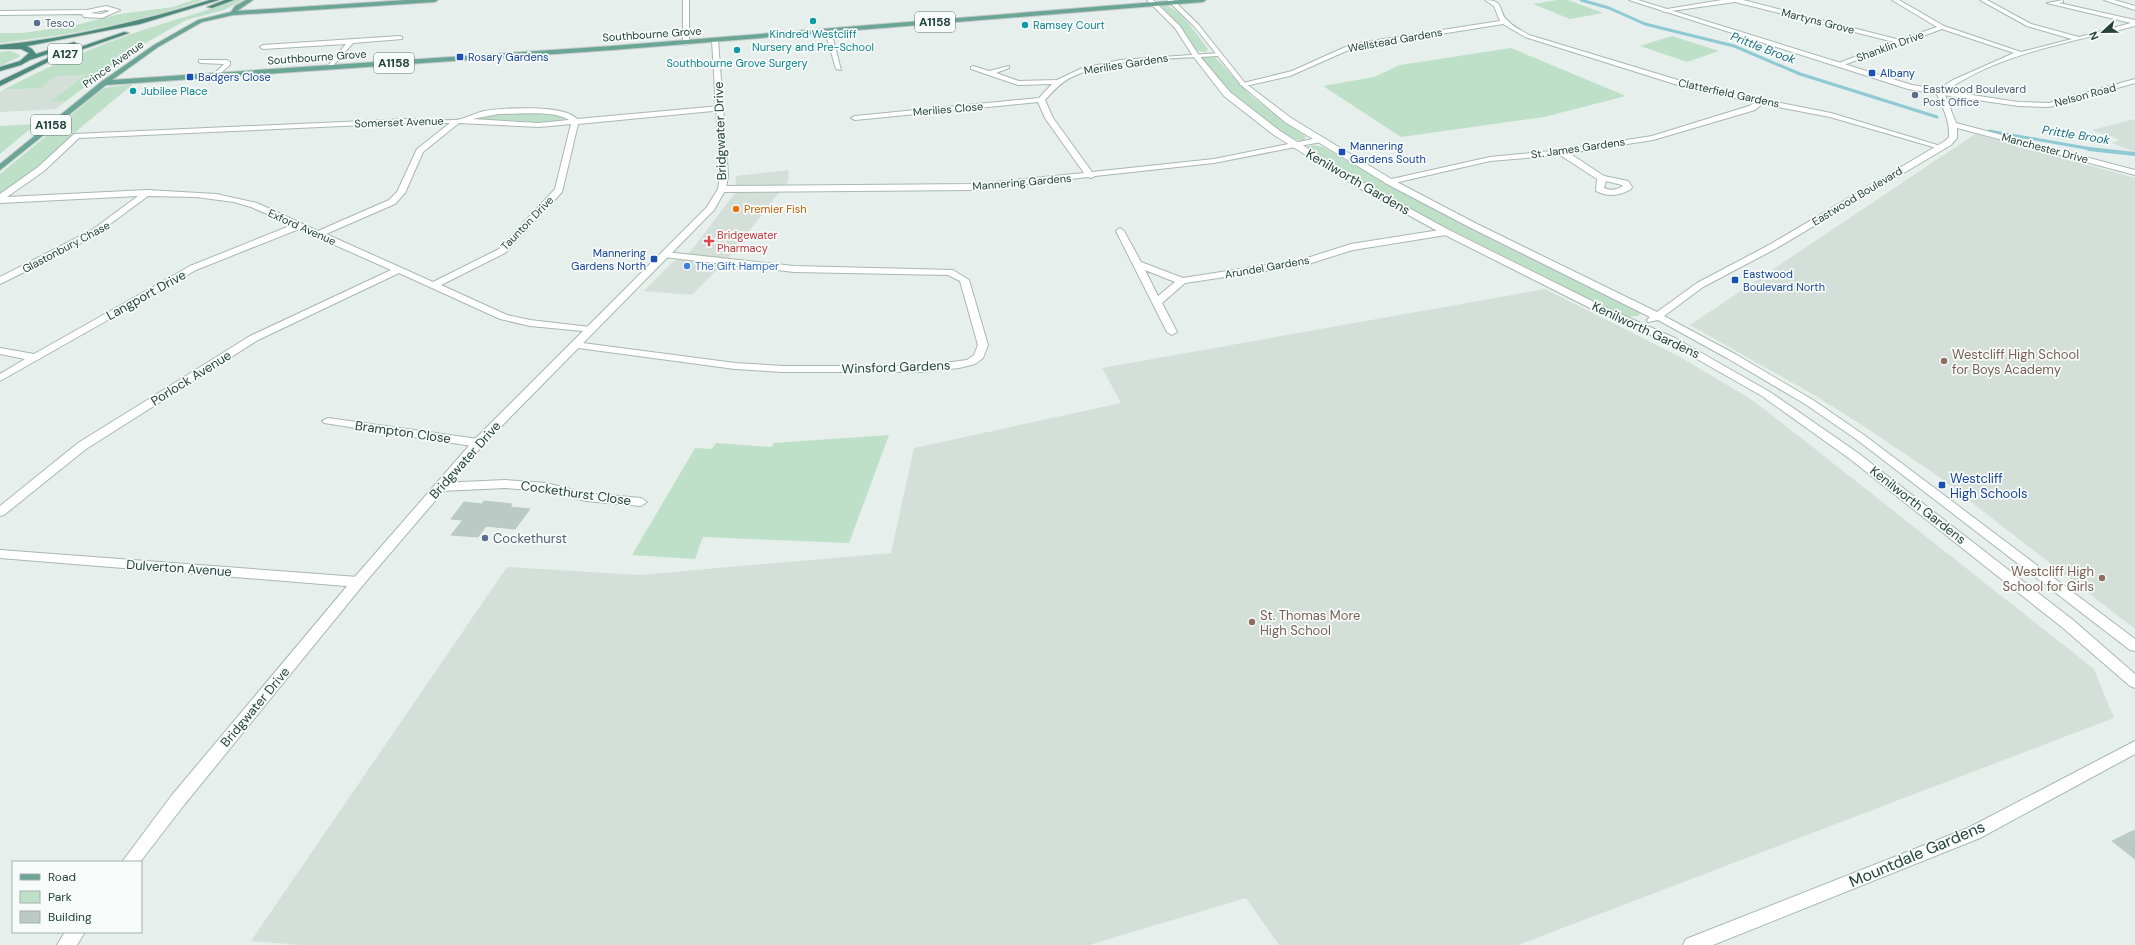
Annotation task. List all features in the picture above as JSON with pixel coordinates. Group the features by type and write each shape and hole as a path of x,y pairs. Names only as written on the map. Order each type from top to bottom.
{"highway":[{"name":"Prince Avenue","path":"12,47 104,31 177,13 216,0"},
{"name":"Prince Avenue","path":"133,31 183,17 231,0"},
{"name":"A127","path":"30,58 67,45 133,31"},
{"name":"A127","path":"0,84 50,60 133,31"},
{"path":"0,47 30,49 33,53 30,58 20,63 0,69"},
{"path":"0,80 20,63"}],"main road":[{"name":"Prince Avenue","path":"0,168 103,83 144,54 192,24 208,18 234,13 237,8 250,0"},
{"name":"A1158","path":"234,13 435,0"},
{"name":"Southbourne Grove","path":"103,83 686,43 1203,0"}],"street":[{"path":"686,0 686,43"},
{"path":"1154,3 1164,3 1164,0"},
{"path":"1488,0 1497,5 1504,22"},
{"name":"Nelson Road","path":"1632,0 1911,87 1940,92 1963,94 2018,104 2049,106 2135,82"},
{"path":"1664,10 1735,0"},
{"name":"Martyns Grove","path":"1735,0 1900,42"},
{"path":"1895,0 1942,27 2019,53"},
{"path":"1983,0 2030,25 2078,38"},
{"path":"2107,0 2135,8"},
{"path":"2060,1 2050,3 2135,23"},
{"name":"Kenilworth Gardens","path":"1171,2 1196,26 1217,54 1243,84 1288,120 1318,140 1390,182 1474,226 1657,316 1731,356 1809,402 1860,437 2135,646"},
{"name":"Kenilworth Gardens","path":"1154,3 1178,27 1195,55 1227,94 1254,117 1295,145 1356,182 1446,232 1615,316 1644,327 1718,366 1766,394 1854,456 2068,624 2135,682"},
{"path":"0,13 87,12"},
{"name":"Wellstead Gardens","path":"1243,84 1267,80 1301,70 1335,52 1352,46 1504,22"},
{"name":"Clatterfield Gardens","path":"1504,22 1527,36 1700,89 1831,115 1940,147"},
{"path":"1954,125 1953,119 1940,92 1955,81 2019,53 2135,23"},
{"name":"Shanklin Drive","path":"1838,65 1942,27"},
{"path":"828,31 839,69"},
{"path":"263,47 400,38"},
{"name":"Bridgwater Drive","path":"131,861 178,800 358,582 478,443 711,208 722,189 724,175 715,40"},
{"path":"330,68 351,41"},
{"name":"Merilies Gardens","path":"1040,100 1058,82 1069,75 1089,68 1144,59 1217,54"},
{"path":"201,61 227,62 227,65 215,76"},
{"path":"990,73 1006,67"},
{"path":"973,68 1018,82 1058,82"},
{"path":"1040,100 1049,118 1091,176"},
{"name":"Merilies Close","path":"855,118 1040,100"},
{"name":"St. James Gardens","path":"1390,182 1490,159 1562,152 1654,138 1752,108 1760,101"},
{"name":"Somerset Avenue","path":"77,136 401,121 460,121 539,125 720,108"},
{"path":"318,234 392,202 401,193 420,151 460,121 468,117 481,114 515,111 565,114 572,118 575,122"},
{"name":"Taunton Drive","path":"432,286 502,251 559,190 575,122"},
{"name":"Eastwood Boulevard","path":"1644,327 1700,285 1772,247 1940,147 1953,138 1954,125"},
{"name":"Manchester Drive","path":"1954,125 2135,173"},
{"name":"Exford Avenue","path":"0,199 41,169 77,136"},
{"name":"Mannering Gardens","path":"722,189 975,187 1091,176 1214,161 1318,140"},
{"path":"1562,152 1601,178"},
{"name":"Exford Avenue","path":"0,199 147,193 203,194 232,198 254,205 504,317 530,323 590,330"},
{"name":"Glastonbury Chase","path":"0,281 97,231 120,217 147,193"},
{"name":"Langport Drive","path":"0,378 193,268 298,226"},
{"path":"1120,231 1172,332"},
{"name":"Arundel Gardens","path":"1137,264 1182,281 1305,262 1351,247 1446,232"},
{"name":"Winsford Gardens","path":"575,345 734,366 783,369 922,369 959,365 971,362 982,352 983,345 964,280 950,272 794,269 666,255"},
{"name":"Porlock Avenue","path":"0,512 82,446 254,338 398,270"},
{"path":"1157,302 1182,281"},
{"path":"0,351 36,358"},
{"name":"Brampton Close","path":"328,421 478,443"},
{"name":"Cockethurst Close","path":"440,487 505,484 546,486 586,497 641,502"},
{"name":"Dulverton Avenue","path":"0,554 358,582"},
{"name":"Mountdale Gardens","path":"1692,945 1974,833 2135,747"},
{"path":"66,945 75,933"}],"shaded area":[{"path":"86,74 50,101 66,101 56,109 0,112 0,92 3,90 41,88 57,76"},
{"path":"2135,119 2135,152 2112,143 2120,140 2092,130"},
{"name":"Westcliff High School for Boys Academy","path":"1975,134 2135,178 2135,629 1935,474 1816,396 1690,325"},
{"path":"789,170 788,181 729,257 692,295 644,291 673,262 691,251 735,193 736,176"},
{"name":"St. Thomas More High School","path":"1545,289 1678,356 1749,398 1772,415 2094,669 2114,718 1518,945 1279,945 1246,898 1089,945 300,945 251,941 507,567 639,575 891,553 914,448 1121,403 1102,368"}],"green space":[{"path":"193,0 203,0 128,22 77,32 0,43 0,33 22,33 72,26 120,14 173,7"},
{"path":"236,0 242,0 224,10 186,20 137,48 66,101 49,102 85,75 57,76 41,88 3,90 53,65 105,44"},
{"path":"1557,0 1568,0 1603,13 1570,19 1533,4"},
{"path":"1163,5 1175,10 1188,22 1208,49 1206,52 1196,51 1180,26 1161,6"},
{"path":"1672,36 1719,51 1687,62 1640,46"},
{"path":"1511,48 1626,96 1544,117 1401,137 1323,86 1374,77 1400,65"},
{"path":"10,51 20,55 19,57 0,66 0,52"},
{"path":"1200,57 1215,57 1252,97 1306,137 1304,140 1292,138 1279,132 1263,121 1219,79"},
{"path":"133,84 79,129 39,169 0,197 0,174 104,88"},
{"path":"516,113 553,114 569,118 564,122 473,119 481,115"},
{"path":"36,124 0,154 0,126"},
{"path":"1314,145 1323,147 1378,179 1462,224 1548,267 1619,299 1642,311 1641,313 1638,316 1624,317 1444,226 1374,189 1307,147"},
{"path":"889,435 849,543 703,537 695,559 632,555 695,448 712,449 716,443 771,447 774,443"}],"building":[{"path":"484,501 512,504 510,507 530,509 515,529 486,526 478,537 451,535 463,520 451,519 464,502 482,504"},
{"path":"2135,830 2135,859 2112,841"}],"waterway":[{"name":"Prittle Brook","path":"1581,0 1609,8 1645,24 1734,46 1800,74 1937,117"},
{"name":"Prittle Brook","path":"1989,131 2095,150"},
{"name":"Prittle Brook","path":"2089,149 2095,150"},
{"name":"Prittle Brook","path":"2095,150 2135,154"}],"place":[{"name":"Kindred Westcliff Nursery and Pre-School","path":"813,21"},
{"name":"Tesco","path":"37,23"},
{"name":"Ramsey Court","path":"1025,25"},
{"name":"Southbourne Grove Surgery","path":"737,50"},
{"name":"Rosary Gardens","path":"460,57"},
{"name":"Albany","path":"1872,73"},
{"name":"Badgers Close","path":"190,77"},
{"name":"Jubilee Place","path":"133,91"},
{"name":"Eastwood Boulevard Post Office","path":"1915,95"},
{"name":"Mannering Gardens South","path":"1342,152"},
{"name":"Premier Fish","path":"736,209"},
{"name":"Bridgewater Pharmacy","path":"709,241"},
{"name":"Mannering Gardens North","path":"654,259"},
{"name":"The Gift Hamper","path":"687,266"},
{"name":"Eastwood Boulevard North","path":"1735,280"},
{"name":"Westcliff High School for Boys Academy","path":"1944,361"},
{"name":"Westcliff High Schools","path":"1942,485"},
{"name":"Cockethurst","path":"485,538"},
{"name":"Westcliff High School for Girls","path":"2102,578"},
{"name":"St. Thomas More High School","path":"1252,622"}]}
